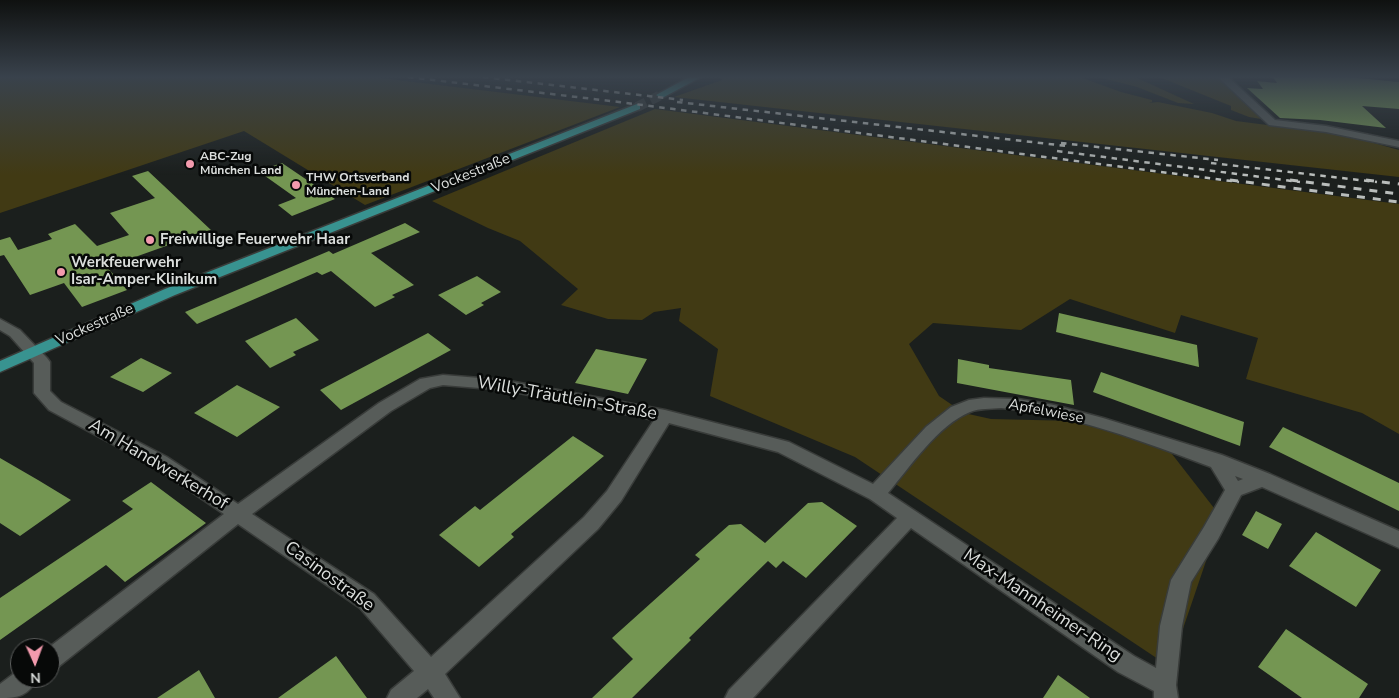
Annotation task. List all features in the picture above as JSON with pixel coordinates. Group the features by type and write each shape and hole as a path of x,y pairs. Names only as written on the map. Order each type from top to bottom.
{"main road":[{"name":"Vockestraße","path":"0,366 170,292 631,110"}],"street":[{"path":"1257,110 1272,123 1326,129 1399,144"},
{"name":"Am Handwerkerhof","path":"0,323 14,333 42,362 42,393 55,406 160,462 239,513 60,652"},
{"name":"Willy-Träutlein-Straße","path":"239,513 384,407 426,383 443,380 504,385 665,416 614,496 591,523 430,673 399,698"},
{"name":"Apfelwiese","path":"876,494 934,429 963,408 980,404 1016,404 1058,412 1137,434 1216,460 1264,479 1399,540"},
{"name":"Max-Mannheimer-Ring","path":"665,416 783,447 876,494 1166,692"},
{"path":"1216,460 1234,490"},
{"path":"1166,692 1171,626 1181,580 1234,490 1264,479"},
{"name":"Casinostraße","path":"239,513 367,601 430,673 448,698"},
{"path":"737,698 910,517"},
{"path":"0,698 13,688"}],"shaded area":[{"path":"0,110 613,110 365,205 244,131 0,213"},
{"path":"654,110 659,110 1399,204 1399,434 1362,413 1246,379 1258,338 1181,315 1175,333 1070,299 1021,330 933,323 909,344 939,396 964,413 991,419 1076,421 1165,445 1221,517 1170,667 855,457 710,396 718,349 679,321 681,308 654,312 642,320 608,319 561,305 578,289 520,241 432,201"},
{"path":"788,110 1195,110 1236,121 1345,135 1399,150 1399,177"},
{"path":"1231,110 1255,110 1260,114 1261,119 1249,117"}],"building":[{"path":"1271,110 1366,110 1386,128 1320,120 1280,118"},
{"name":"THW Ortsverband München-Land","path":"282,163 335,199 292,216 278,205 296,198 258,171"},
{"path":"148,171 211,230 107,267 127,290 82,307 64,283 30,295 4,255 0,256 0,240 10,237 18,250 52,239 48,234 75,224 97,246 129,235 110,213 155,198 132,176"},
{"path":"405,223 420,232 371,253 414,285 392,295 395,297 375,307 331,271 322,275 317,272 197,324 185,312 329,251 333,254"},
{"path":"477,276 501,292 481,303 484,305 466,315 438,295"},
{"path":"1059,313 1197,345 1199,367 1056,332"},
{"path":"296,318 319,340 293,352 296,355 270,368 245,341"},
{"path":"428,333 451,350 341,410 320,390"},
{"path":"596,349 647,359 628,394 575,383"},
{"path":"141,358 172,373 143,392 110,377"},
{"path":"958,359 989,365 989,368 1071,380 1074,405 957,383"},
{"path":"1101,372 1244,422 1240,446 1093,392"},
{"path":"237,385 280,407 237,437 194,413"},
{"path":"1283,427 1399,483 1399,511 1269,447"},
{"path":"573,436 604,456 511,534 514,537 479,567 439,535 475,506 480,510"},
{"path":"0,458 71,500 20,536 0,523"},
{"path":"151,482 206,523 125,582 106,565 0,640 0,598 133,509 122,501"},
{"path":"822,502 857,526 806,578 783,561 776,568 768,561 689,638 691,640 632,698 592,698 633,659 612,638 700,559 695,555 729,525 741,524 765,543 808,503"},
{"path":"1256,511 1282,524 1268,549 1242,535"},
{"path":"1316,532 1381,570 1356,607 1289,566"},
{"path":"1286,629 1368,684 1359,698 1302,698 1258,667"},
{"path":"336,656 367,698 278,698"},
{"path":"199,670 215,698 157,698"},
{"path":"1058,675 1090,698 1043,698"}],"railway":[{"path":"678,110 1239,182"},
{"path":"744,110 1067,146"},
{"path":"1061,143 1218,160"},
{"path":"1057,151 1300,182"},
{"path":"1211,163 1377,182"},
{"path":"1230,180 1399,202"},
{"path":"1290,180 1399,194"},
{"path":"1366,180 1399,184"}],"place":[{"name":"ABC-Zug München Land","path":"190,164"},
{"name":"THW Ortsverband München-Land","path":"296,185"},
{"name":"Freiwillige Feuerwehr Haar","path":"150,240"},
{"name":"Werkfeuerwehr Isar-Amper-Klinikum","path":"61,272"}]}
